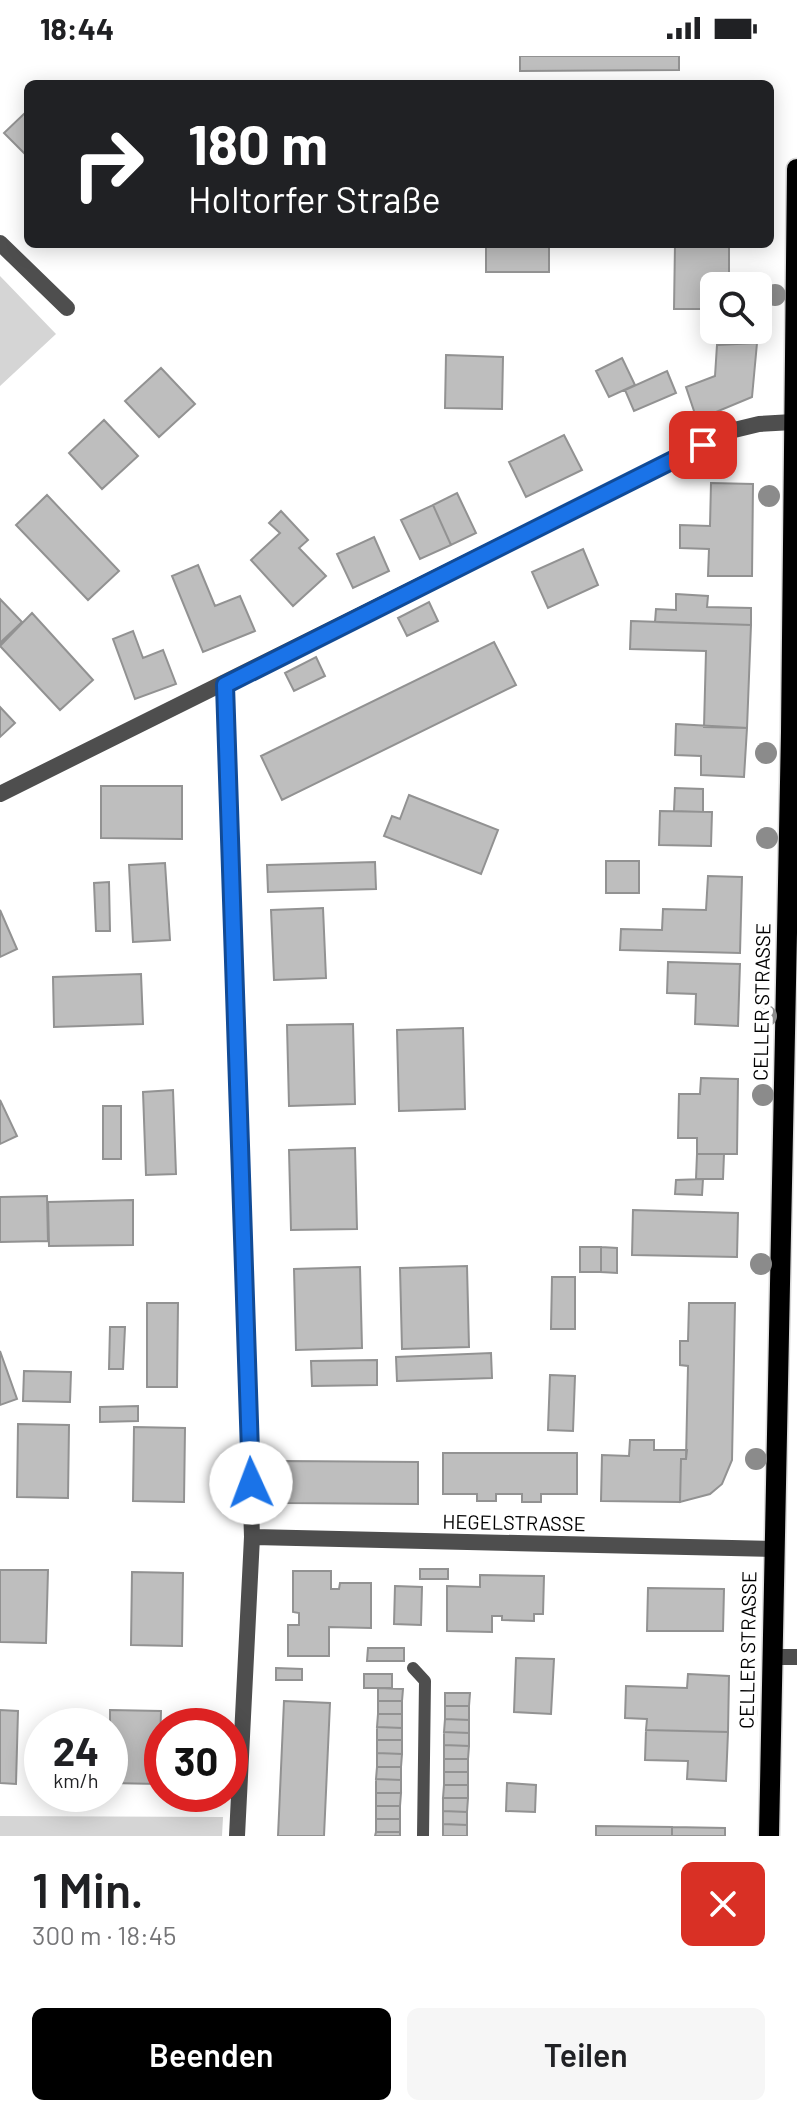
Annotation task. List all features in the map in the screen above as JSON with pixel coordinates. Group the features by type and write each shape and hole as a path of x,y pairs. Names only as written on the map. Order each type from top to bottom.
{"main road":[{"name":"CELLER STRASSE","path":"769,1836 794,732 793,422 797,169"}],"street":[{"path":"0,243 67,308"},
{"path":"0,794 225,685 730,431 759,424 793,422"},
{"path":"225,685 252,1537 237,1836"},
{"name":"HEGELSTRASSE","path":"252,1537 775,1549"},
{"path":"772,1657 797,1657"}],"lane":[{"path":"413,1668 425,1681 423,1836"}],"shaded area":[{"path":"0,276 56,334 0,386"},
{"path":"0,1816 223,1817 222,1836 0,1836"}],"building":[{"path":"520,56 679,56 679,70 520,71"},
{"path":"24,114 24,153 4,133"},
{"path":"486,248 549,248 549,272 486,272"},
{"path":"675,248 729,248 729,272 700,272 700,309 674,309"},
{"path":"757,344 752,397 697,420 686,387 715,376 717,345"},
{"path":"446,355 503,357 502,409 445,408"},
{"path":"622,358 635,385 609,397 596,371"},
{"path":"161,368 195,404 159,437 125,401"},
{"path":"667,371 676,393 634,411 625,390"},
{"path":"104,420 138,456 102,489 69,453"},
{"path":"564,435 582,470 526,497 509,462"},
{"path":"711,483 753,484 752,576 708,576 709,549 680,548 680,525 710,526"},
{"path":"457,493 476,533 451,545 433,505"},
{"path":"47,495 119,571 88,600 16,525"},
{"path":"433,505 451,545 420,559 401,520"},
{"path":"281,511 308,540 299,548 326,576 293,606 251,560 280,533 269,523"},
{"path":"374,537 389,571 353,588 337,554"},
{"path":"583,549 598,585 548,608 532,572"},
{"path":"198,565 215,606 240,596 255,631 203,652 172,576"},
{"path":"676,594 708,596 707,607 751,608 751,625 655,622 656,609 676,610"},
{"path":"0,599 22,622 0,643"},
{"path":"429,602 438,621 407,636 398,618"},
{"path":"32,613 93,680 60,710 0,646"},
{"path":"631,621 751,625 747,728 704,727 706,651 630,649"},
{"path":"133,631 143,658 163,650 176,684 135,699 113,639"},
{"path":"494,642 516,685 282,800 261,756"},
{"path":"316,657 325,676 294,691 285,673"},
{"path":"0,707 15,723 0,737"},
{"path":"676,724 747,728 744,777 701,775 701,756 675,755"},
{"path":"101,786 182,786 182,839 101,838"},
{"path":"675,788 703,789 703,812 674,811"},
{"path":"409,795 498,830 481,874 384,836 392,816 400,819"},
{"path":"660,811 712,812 711,846 659,845"},
{"path":"606,861 639,861 639,893 606,893"},
{"path":"375,862 376,889 268,892 267,865"},
{"path":"165,863 170,940 133,942 129,865"},
{"path":"708,876 742,877 740,953 620,950 621,929 662,930 663,909 706,910"},
{"path":"109,882 110,931 96,931 94,883"},
{"path":"323,908 326,978 274,980 271,910"},
{"path":"0,910 17,949 0,957"},
{"path":"668,962 740,964 738,1026 695,1024 696,994 667,993"},
{"path":"141,974 143,1024 54,1027 53,977"},
{"path":"353,1024 355,1104 289,1106 287,1025"},
{"path":"463,1028 465,1109 399,1111 397,1030"},
{"path":"701,1078 738,1079 737,1154 697,1154 697,1138 678,1138 679,1094 700,1094"},
{"path":"173,1090 176,1174 146,1175 143,1092"},
{"path":"0,1100 17,1136 0,1144"},
{"path":"103,1106 121,1106 121,1159 103,1159"},
{"path":"355,1148 357,1229 291,1230 289,1150"},
{"path":"697,1154 724,1154 723,1179 696,1179"},
{"path":"703,1179 702,1195 675,1194 676,1180"},
{"path":"47,1196 48,1241 0,1242 0,1197"},
{"path":"133,1200 133,1245 49,1246 48,1202"},
{"path":"633,1210 738,1213 737,1257 632,1255"},
{"path":"580,1247 601,1247 601,1272 580,1272"},
{"path":"601,1247 617,1248 617,1273 601,1272"},
{"path":"467,1266 469,1347 402,1349 400,1268"},
{"path":"360,1267 362,1348 296,1350 294,1269"},
{"path":"552,1277 575,1277 575,1329 551,1329"},
{"path":"147,1303 178,1303 177,1387 147,1387"},
{"path":"689,1303 735,1303 732,1460 722,1484 710,1494 680,1502 681,1459 686,1459 688,1366 680,1365 680,1341 688,1341"},
{"path":"110,1327 125,1327 123,1369 109,1369"},
{"path":"0,1351 17,1399 0,1405"},
{"path":"491,1353 492,1378 397,1381 396,1357"},
{"path":"377,1360 377,1385 312,1386 311,1361"},
{"path":"24,1371 71,1372 70,1402 23,1401"},
{"path":"550,1375 575,1376 573,1431 548,1430"},
{"path":"138,1406 138,1421 100,1422 100,1407"},
{"path":"18,1424 69,1425 68,1498 17,1497"},
{"path":"134,1427 185,1428 184,1502 133,1501"},
{"path":"630,1440 654,1440 654,1450 687,1450 686,1459 681,1459 680,1502 601,1501 602,1455 629,1456"},
{"path":"443,1453 577,1453 577,1494 541,1494 541,1502 522,1502 522,1494 496,1494 496,1501 477,1501 477,1494 443,1494"},
{"path":"285,1461 418,1462 418,1504 284,1503"},
{"path":"420,1569 448,1569 448,1579 420,1579"},
{"path":"0,1570 48,1570 46,1643 0,1642"},
{"path":"293,1571 331,1571 331,1589 339,1589 340,1583 371,1583 371,1628 329,1627 329,1656 288,1656 288,1625 299,1625 299,1613 293,1612"},
{"path":"132,1572 183,1573 182,1646 131,1645"},
{"path":"480,1575 544,1576 543,1614 534,1614 534,1621 502,1620 502,1616 492,1616 492,1632 447,1631 447,1586 480,1587"},
{"path":"395,1586 422,1587 421,1625 394,1624"},
{"path":"648,1588 724,1589 723,1631 647,1631"},
{"path":"368,1648 404,1648 404,1661 367,1661"},
{"path":"516,1658 554,1659 551,1714 514,1712"},
{"path":"276,1668 302,1669 302,1680 276,1680"},
{"path":"364,1674 392,1674 392,1688 364,1688"},
{"path":"688,1674 729,1676 728,1732 646,1730 647,1719 625,1718 626,1686 687,1688"},
{"path":"378,1688 403,1689 402,1701 378,1701"},
{"path":"445,1693 470,1693 469,1706 445,1706"},
{"path":"284,1701 330,1703 324,1836 278,1836"},
{"path":"378,1701 402,1701 402,1714 378,1714"},
{"path":"445,1706 469,1706 469,1720 445,1719"},
{"path":"0,1710 18,1711 16,1784 0,1783"},
{"path":"128,1710 144,1711 144,1784 128,1783"},
{"path":"378,1714 402,1714 402,1728 377,1727"},
{"path":"445,1719 469,1720 469,1733 444,1732"},
{"path":"377,1727 402,1728 402,1740 377,1740"},
{"path":"646,1730 728,1732 726,1781 687,1779 688,1761 645,1760"},
{"path":"444,1732 469,1733 469,1746 444,1745"},
{"path":"377,1740 402,1740 402,1754 377,1753"},
{"path":"444,1745 469,1746 468,1759 444,1759"},
{"path":"377,1753 402,1754 401,1767 377,1767"},
{"path":"444,1759 468,1759 468,1772 444,1772"},
{"path":"377,1767 401,1767 401,1780 376,1779"},
{"path":"444,1772 468,1772 468,1785 444,1785"},
{"path":"376,1779 401,1780 401,1793 376,1793"},
{"path":"507,1783 536,1785 535,1812 506,1811"},
{"path":"444,1785 468,1785 468,1798 443,1798"},
{"path":"376,1793 401,1793 400,1806 376,1806"},
{"path":"443,1798 468,1798 467,1812 443,1811"},
{"path":"376,1806 400,1806 400,1819 376,1819"},
{"path":"443,1811 467,1812 467,1825 443,1824"},
{"path":"376,1819 400,1819 400,1832 376,1832"},
{"path":"443,1824 467,1825 467,1836 443,1836"},
{"path":"596,1826 672,1827 672,1836 596,1836"},
{"path":"672,1827 725,1828 725,1836 672,1836"},
{"path":"376,1832 400,1832 400,1836 375,1836"}],"route":[{"path":"251,1483 225,685 703,445"}]}
